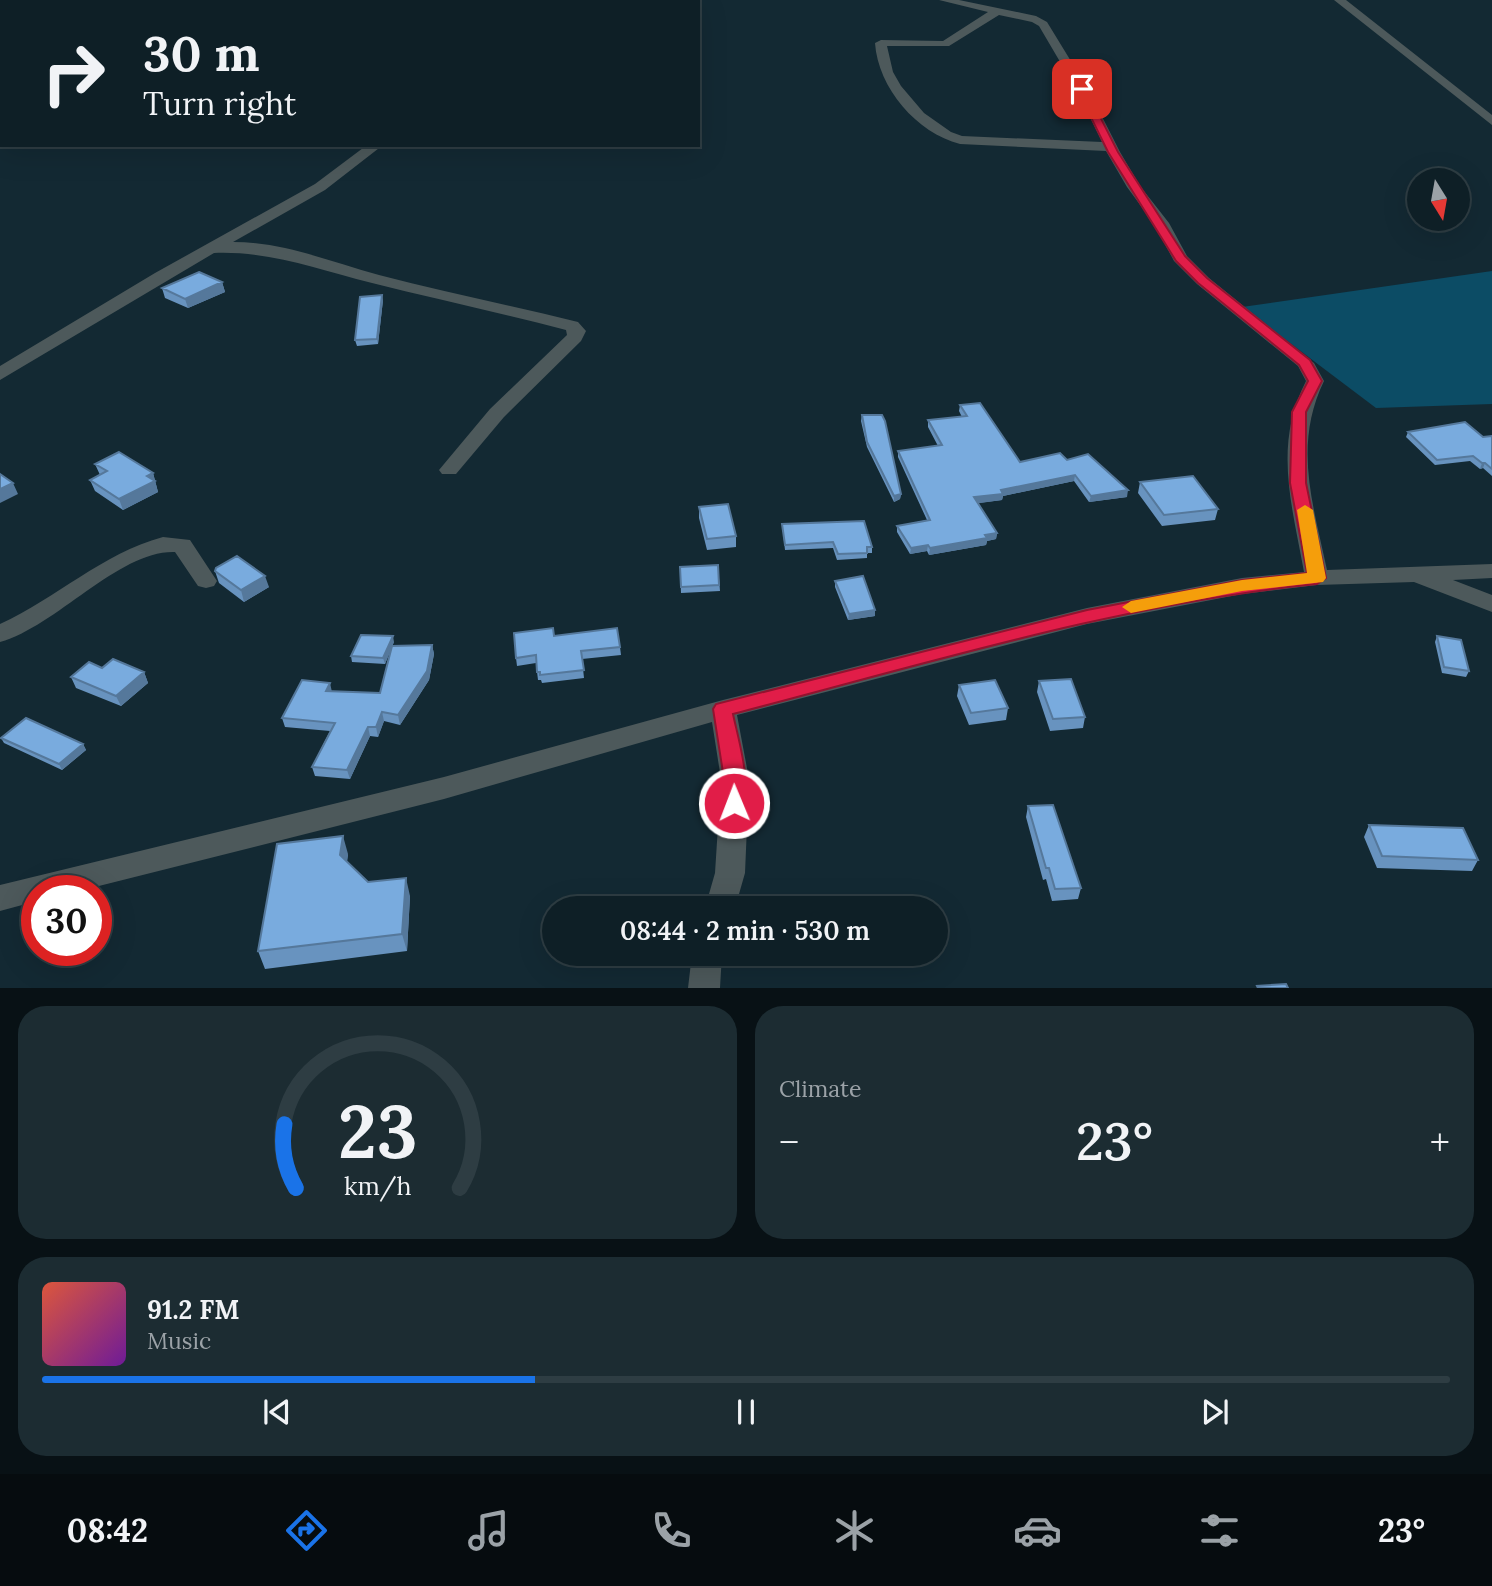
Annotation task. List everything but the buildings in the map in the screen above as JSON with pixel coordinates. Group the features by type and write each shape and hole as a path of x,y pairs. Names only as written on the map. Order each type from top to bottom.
{"street":[{"path":"944,0 1036,19 1048,29 1111,148 1180,258 1203,281 1305,363 1315,381 1299,412 1298,483 1317,578"},
{"path":"1339,0 1492,121"},
{"path":"996,12 945,44 881,43 885,63 896,88 917,114 948,137 1111,148"},
{"path":"0,374 161,276 320,187 368,147"},
{"path":"215,247 250,246 276,250 372,277 572,326 577,331 575,337 497,412 449,471"},
{"path":"0,634 40,614 140,551 164,542 182,545 206,581"},
{"path":"0,898 444,788 723,709 1087,616 1242,586 1317,578 1492,571"},
{"path":"1412,573 1492,604"},
{"path":"723,709 735,779 730,873 723,896"},
{"path":"704,988 706,966"}],"shaded area":[{"path":"1492,271 1492,404 1376,408 1242,307"}],"slow traffic":[{"path":"1131,607 1242,586 1317,578 1305,510"}],"route":[{"path":"734,803 735,779 723,709 1087,616 1242,586 1317,578 1298,483 1299,412 1315,381 1305,363 1203,281 1180,258 1161,223 1134,187 1113,152 1082,89"}]}
